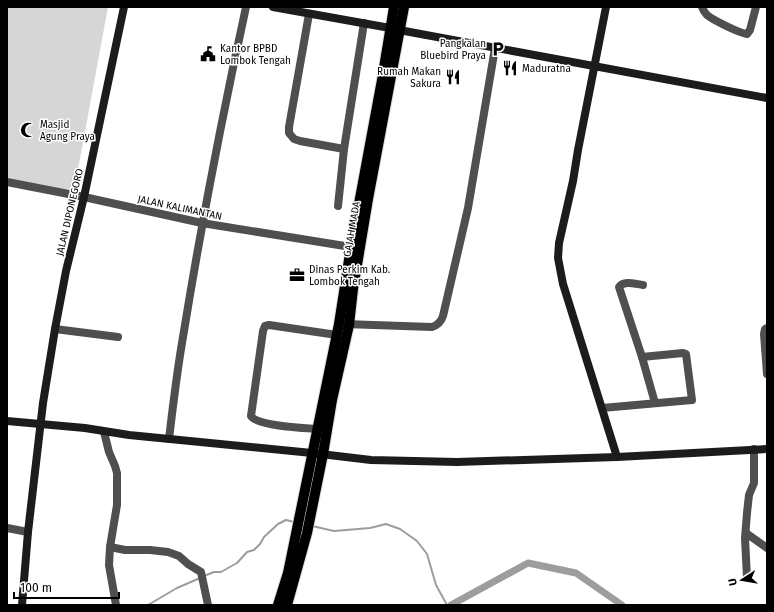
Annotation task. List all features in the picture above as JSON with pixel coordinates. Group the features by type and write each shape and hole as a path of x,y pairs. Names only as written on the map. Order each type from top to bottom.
{"main road":[{"name":"JALAN DIPONEGORO","path":"22,605 28,532 41,423 55,329 66,271 84,196 124,7"},
{"path":"273,7 767,98"},
{"name":"GAJAH MADA","path":"394,7 395,29"},
{"name":"GAJAH MADA","path":"305,517 323,454 344,324 351,247 370,164 395,29 404,7"},
{"path":"606,7 572,189 559,243 558,258 563,284 617,457"},
{"name":"GAJAH MADA","path":"305,517 312,453 337,335 344,324 353,289 370,164"},
{"path":"7,421 41,423 85,428 104,432 371,460 457,462 617,457 767,449"},
{"path":"287,605 307,534 305,517"},
{"path":"278,605 288,573 296,535 305,517"}],"street":[{"path":"169,439 182,339 202,223 221,119 246,7"},
{"path":"702,7 705,13 709,16 738,32 747,34 750,30 756,7"},
{"path":"309,14 289,134 294,139 300,141 344,149"},
{"path":"338,206 344,149 364,23"},
{"path":"344,324 432,327 437,325 444,316 468,208 496,48"},
{"name":"JALAN KALIMANTAN","path":"7,182 84,196 202,223 351,247"},
{"path":"643,285 626,283 620,284 619,287 642,357 655,403"},
{"path":"318,429 276,425 254,420 251,416 263,331 265,326 269,325 337,335"},
{"path":"767,328 765,329 764,334 767,374"},
{"path":"55,329 118,337"},
{"path":"602,408 692,400 686,354 683,353 642,357"},
{"path":"104,432 109,452 117,473 117,506 110,547 109,572 116,605"},
{"path":"747,578 746,532 749,497 754,483 754,449"},
{"path":"7,528 28,532"},
{"path":"746,532 767,548"},
{"path":"110,547 125,550 150,550 172,553 179,556 188,564 200,571 208,605"}],"shaded area":[{"path":"7,7 108,7 74,191 7,180"}],"waterway":[{"path":"204,576 214,572 221,572 237,563 247,552 254,550 264,537 278,524 286,520 294,522"},
{"path":"312,526 334,531 370,528 386,524 400,529 417,541 427,554 436,585 447,605"},
{"path":"451,605 528,563 576,573 622,605"},
{"path":"148,605 177,588 200,578"}],"place":[{"name":"Pangkalan Bluebird Praya","path":"498,49"},
{"name":"Kantor BPBD Lombok Tengah","path":"208,54"},
{"name":"Maduratna","path":"510,68"},
{"name":"Rumah Makan Sakura","path":"453,77"},
{"name":"Masjid Agung Praya","path":"28,130"},
{"name":"Dinas Perkim Kab. Lombok Tengah","path":"297,275"}]}
